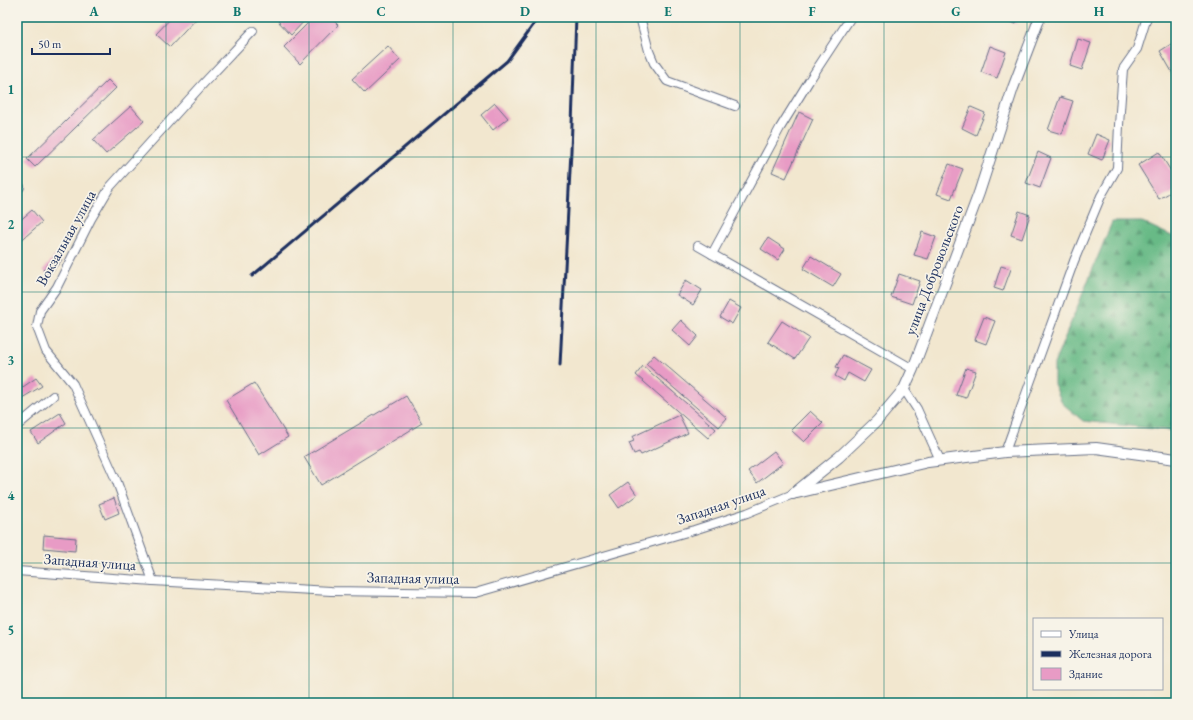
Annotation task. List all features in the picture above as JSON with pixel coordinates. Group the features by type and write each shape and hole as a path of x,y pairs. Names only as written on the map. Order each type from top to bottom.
{"street":[{"path":"640,17 649,51 654,63 667,81 735,106"},
{"path":"712,254 780,128 851,17"},
{"name":"улица Добровольского","path":"794,494 839,457 878,421 904,389 913,369 979,193 1013,88 1040,17"},
{"path":"1005,452 1074,261 1101,196 1117,168 1123,69 1137,49 1147,17"},
{"name":"Вокзальная улица","path":"152,581 117,482 73,384 46,351 37,327 39,316 40,311 57,287 91,219 110,187 253,31"},
{"path":"698,246 913,369"},
{"path":"904,389 917,409 940,460"},
{"path":"17,426 53,396"},
{"path":"794,494 940,460 1005,452 1096,448 1176,459"},
{"name":"Западная улица","path":"17,571 152,581 331,591 475,593 694,530 747,513 794,494"}],"green space":[{"path":"1112,222 1142,222 1174,237 1176,236 1176,431 1083,421 1062,403 1054,384 1054,364"}],"building":[{"path":"172,17 198,17 170,47 156,34"},
{"path":"282,17 308,17 291,35 278,21"},
{"path":"314,17 330,17 338,25 300,64 284,47"},
{"path":"999,17 1018,17 1016,24"},
{"path":"1078,39 1091,43 1082,70 1070,66"},
{"path":"1176,41 1176,79 1160,51"},
{"path":"388,46 400,60 365,93 352,79"},
{"path":"990,46 1006,52 997,78 981,72"},
{"path":"108,80 116,88 35,167 27,159"},
{"path":"1060,97 1073,101 1062,134 1048,130"},
{"path":"495,103 508,118 493,130 481,115"},
{"path":"131,106 144,121 106,154 93,140"},
{"path":"971,107 985,113 976,135 962,128"},
{"path":"799,112 813,119 786,178 772,172"},
{"path":"1096,134 1110,140 1102,160 1088,154"},
{"path":"1038,152 1051,158 1040,188 1026,183"},
{"path":"1159,152 1176,179 1176,189 1159,199 1138,165"},
{"path":"949,164 963,169 951,199 937,194"},
{"path":"32,210 42,222 17,244 17,223"},
{"path":"1019,211 1030,215 1022,239 1011,235"},
{"path":"922,232 936,237 928,259 914,255"},
{"path":"768,238 785,249 778,260 761,249"},
{"path":"56,255 62,260 49,275 43,270"},
{"path":"811,256 841,274 833,287 803,269"},
{"path":"1001,266 1011,269 1003,291 994,288"},
{"path":"899,274 920,281 912,304 891,297"},
{"path":"686,280 702,290 693,305 677,295"},
{"path":"729,301 741,308 732,324 720,317"},
{"path":"984,317 995,321 986,344 975,340"},
{"path":"681,320 698,336 690,346 672,330"},
{"path":"782,321 809,338 795,359 768,342"},
{"path":"654,355 727,418 719,427 646,364"},
{"path":"843,355 871,370 864,382 848,373 844,381 835,376 839,368 836,367"},
{"path":"643,366 716,429 708,438 636,375"},
{"path":"966,368 976,371 966,398 956,395"},
{"path":"36,378 42,386 22,398 17,391"},
{"path":"254,383 288,437 259,455 226,400"},
{"path":"406,396 422,423 321,485 304,457"},
{"path":"810,411 823,423 804,442 791,430"},
{"path":"60,413 66,423 38,443 31,432"},
{"path":"679,415 688,433 641,455 639,452 634,454 629,443 634,441 632,437"},
{"path":"774,451 783,463 757,483 748,471"},
{"path":"628,482 637,495 619,508 610,495"},
{"path":"114,498 119,513 105,519 99,504"},
{"path":"44,535 76,538 75,551 43,548"}],"railway":[{"path":"252,276 507,61 539,17"},
{"path":"560,365 576,17"}]}
